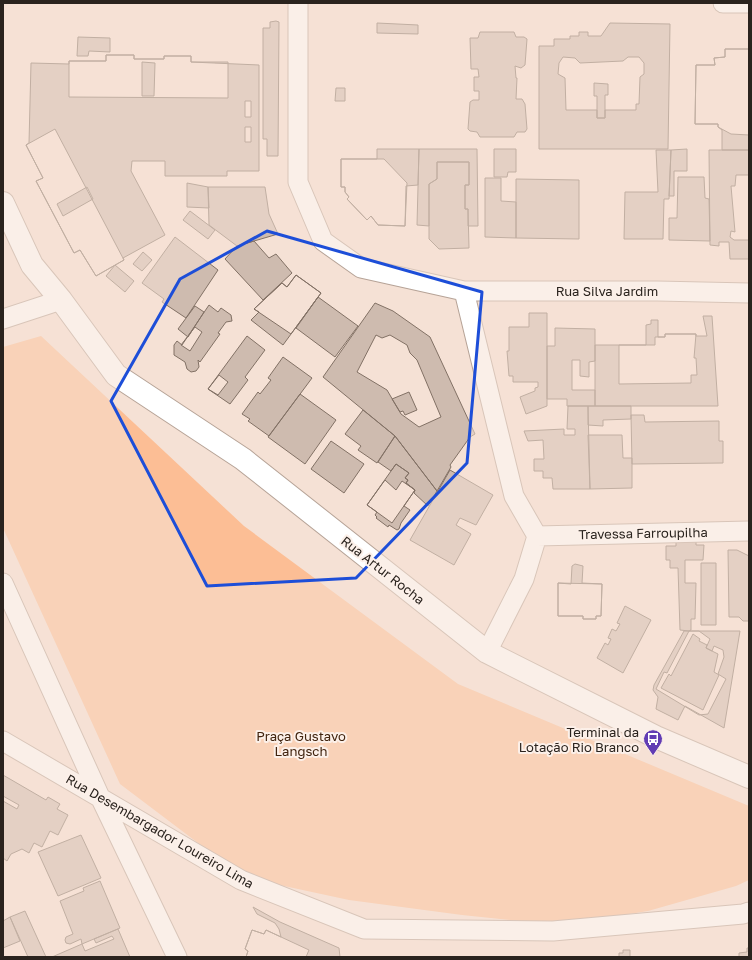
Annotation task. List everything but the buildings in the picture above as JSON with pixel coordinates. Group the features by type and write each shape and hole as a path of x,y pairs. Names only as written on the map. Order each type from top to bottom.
{"street":[{"name":"Rua Silva Jardim","path":"298,3 298,182 322,241 361,268 464,291 656,291 749,293"},
{"path":"723,3 749,3"},
{"name":"Rua Artur Rocha","path":"3,203 32,265 61,300 116,375 243,459 487,652 656,737 749,777"},
{"path":"464,291 514,496 537,536 524,579 487,652"},
{"path":"3,319 61,300"},
{"name":"Travessa Farroupilha","path":"537,536 749,531"},
{"path":"3,583 100,797 177,957"},
{"name":"Rua Desembargador Loureiro Lima","path":"3,740 241,880 364,929 553,931 743,914 749,912"}],"highlighted area":[{"path":"267,231 482,292 467,463 356,578 207,586 111,401 180,279"}],"green space":[{"name":"Praça Gustavo Langsch","path":"41,336 244,526 458,684 749,806 749,880 736,886 648,911 560,925 462,915 349,900 243,877 120,784 3,528 3,347"}],"place":[{"name":"Terminal da Lotação Rio Branco","path":"653,756"}]}
